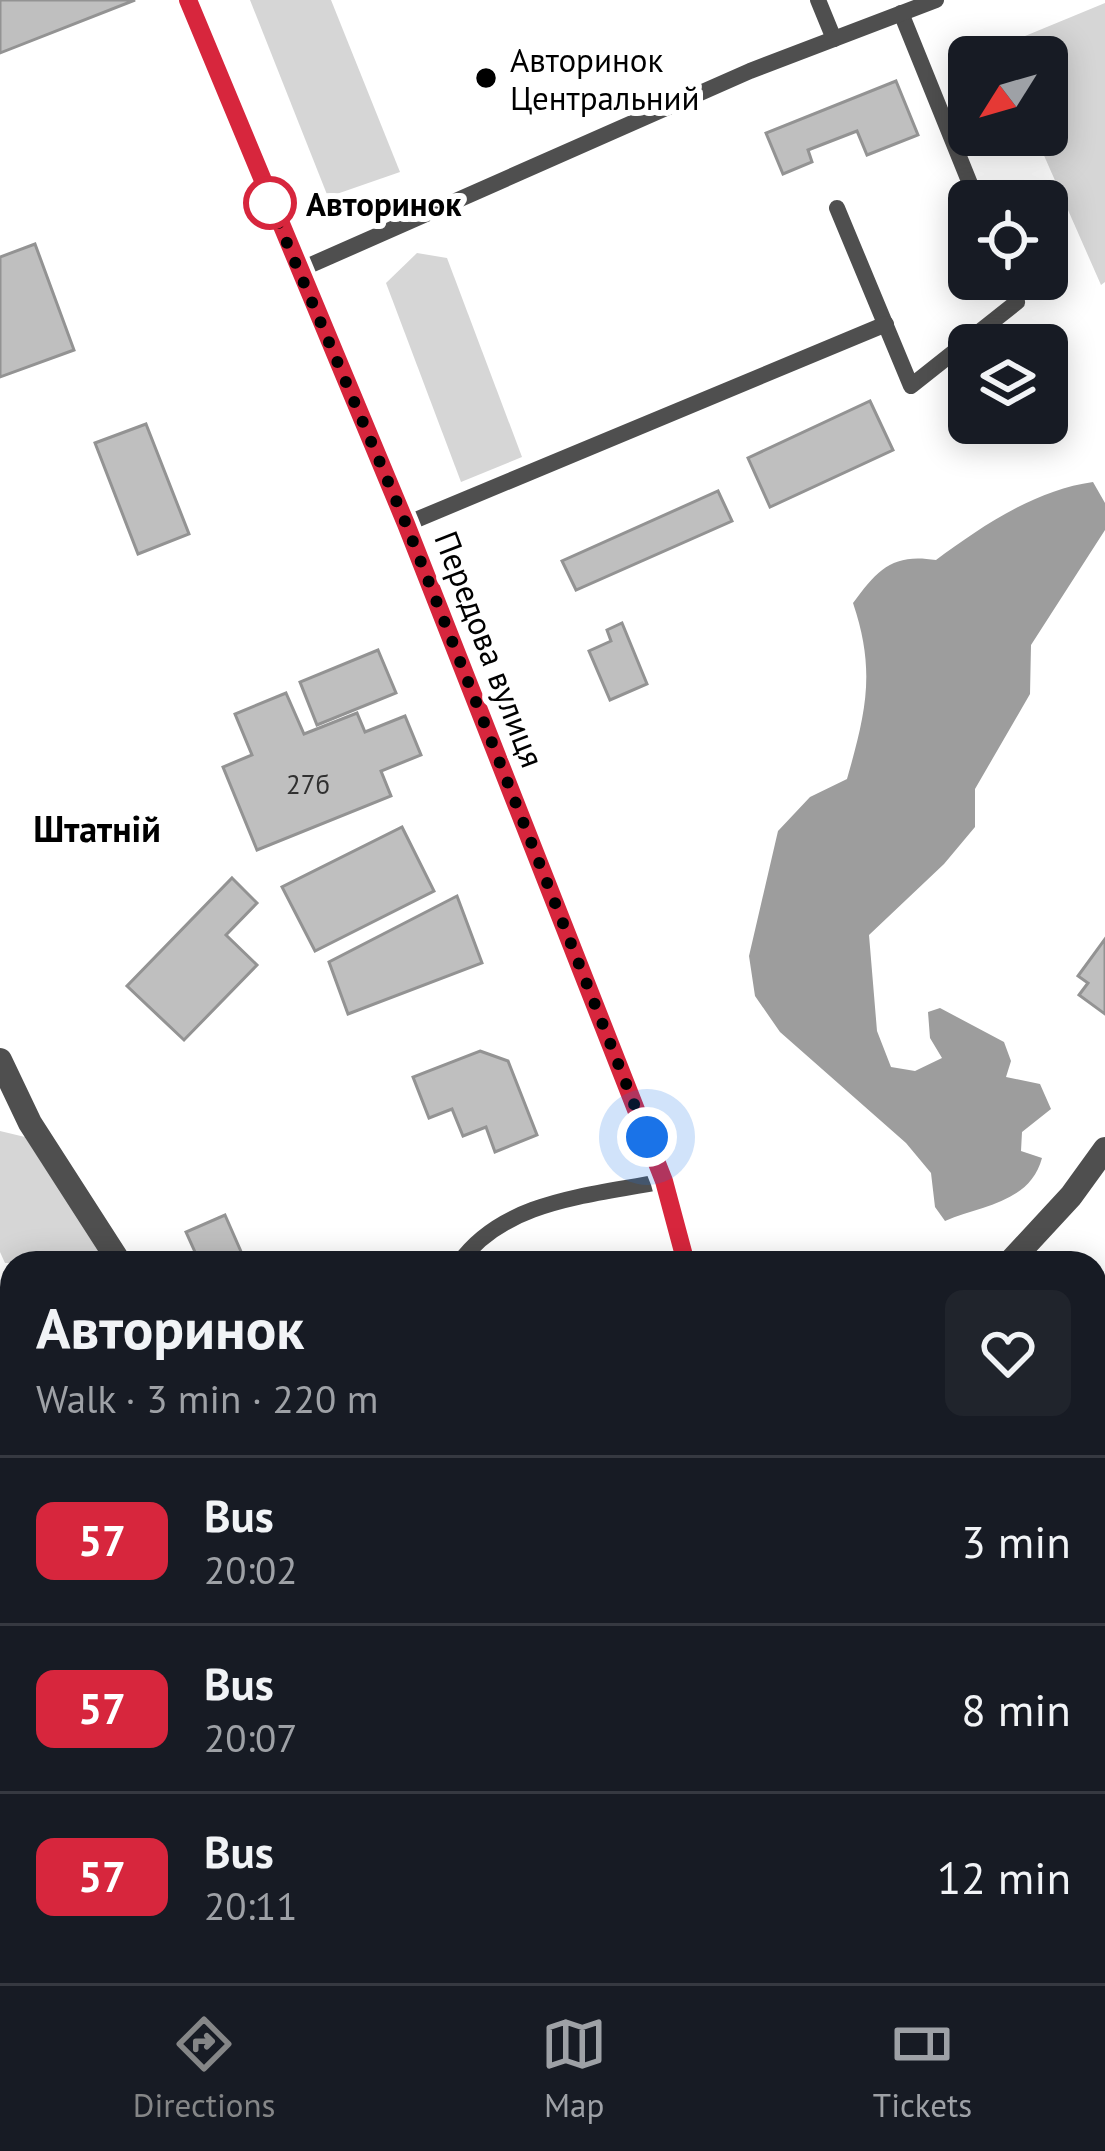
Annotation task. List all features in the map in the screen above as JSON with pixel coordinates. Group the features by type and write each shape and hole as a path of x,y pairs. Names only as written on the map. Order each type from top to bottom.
{"street":[{"name":"Передова вулиця","path":"188,0 406,524 664,1181 683,1251"},
{"path":"0,1060 30,1123 112,1251"},
{"path":"1020,1251 1105,1149"}],"lane":[{"path":"818,0 834,39"},
{"path":"298,271 750,70 936,0"},
{"path":"901,13 968,180"},
{"path":"837,208 911,386 1016,300"},
{"path":"406,524 886,324"},
{"path":"468,1251 477,1238 512,1216 664,1181"}],"shaded area":[{"path":"250,0 331,0 400,172 328,197"},
{"path":"1105,3 1105,282 1101,285 1068,210 1068,180 1055,180 1044,156 1068,156 1068,36 1025,36"},
{"path":"417,253 447,258 522,457 461,482 386,283"},
{"path":"1093,482 1105,503 1105,530 1031,645 1030,694 975,789 975,827 944,864 869,935 877,1031 891,1067 915,1071 942,1058 930,1038 928,1012 940,1008 1004,1042 1011,1061 1006,1077 1040,1084 1051,1109 1022,1132 1021,1151 1042,1158 1027,1185 1003,1200 945,1221 935,1207 931,1173 906,1143 780,1032 755,996 749,956 778,831 810,797 847,779 866,691 864,650 853,603 888,566 908,559 936,560 1030,501"},
{"path":"0,1131 25,1137 99,1251 0,1251"}],"building":[{"path":"0,0 135,0 0,53"},
{"path":"896,81 918,135 867,155 857,131 808,150 812,162 783,174 766,133"},
{"path":"35,244 74,350 0,377 0,257"},
{"path":"870,401 893,450 770,507 748,458"},
{"path":"146,424 189,534 138,554 95,443"},
{"path":"718,491 732,521 576,590 562,561"},
{"path":"622,623 647,684 610,700 589,651 611,641 607,630"},
{"path":"378,650 396,693 317,725 300,682"},
{"path":"286,693 304,734 357,713 365,732 405,716 421,755 381,771 391,796 257,850 223,767 252,755 235,714"},
{"path":"402,827 434,891 315,951 282,887"},
{"path":"232,878 257,903 226,935 257,965 184,1040 127,986"},
{"path":"457,896 482,963 348,1014 329,962"},
{"path":"1105,939 1105,1014 1079,995 1088,983 1078,976"},
{"path":"480,1051 508,1061 537,1135 495,1152 486,1127 463,1136 452,1109 429,1118 413,1077"},
{"path":"225,1215 241,1251 195,1251 186,1232"}],"bus line":[{"name":"57","path":"188,0 406,524 664,1181 683,1251"}],"place":[{"name":"Авторинок Центральний","path":"486,78"},
{"name":"Авторинок","path":"270,203"}],"district":[{"name":"Штатній","path":"97,828"}],"route":[{"path":"270,203 406,524 647,1137"}]}
